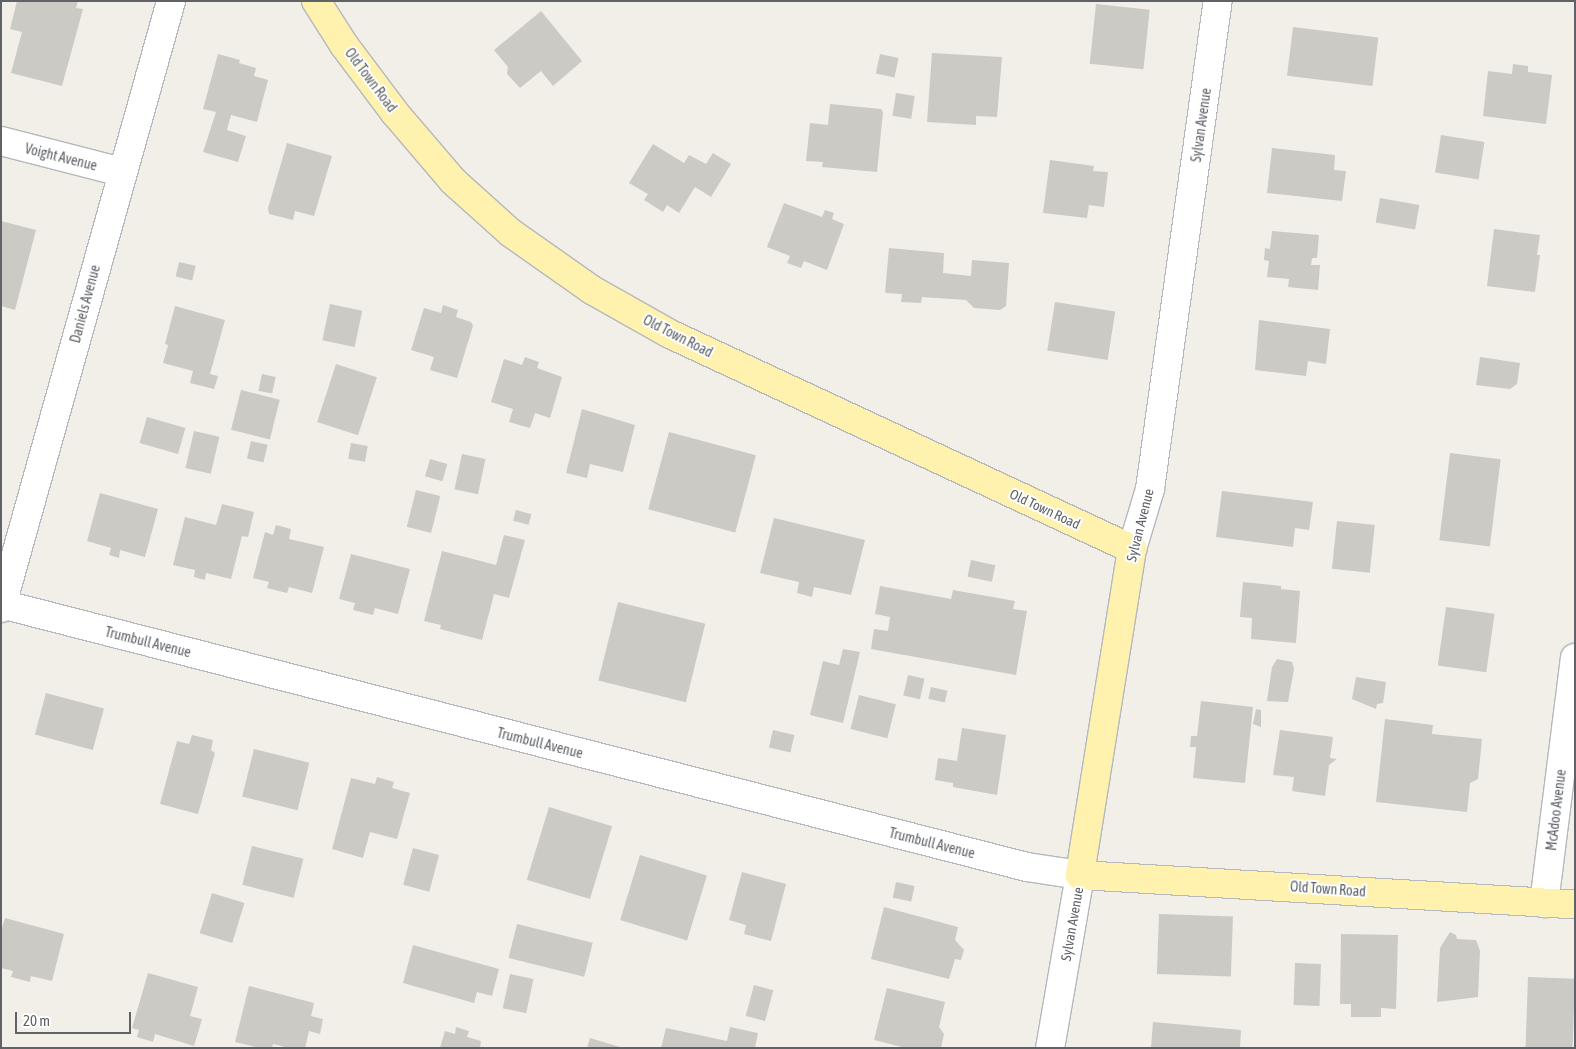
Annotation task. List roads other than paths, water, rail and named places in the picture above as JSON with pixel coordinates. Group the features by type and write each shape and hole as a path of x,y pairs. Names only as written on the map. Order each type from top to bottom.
{"main road":[{"name":"Old Town Road","path":"316,1 344,45 395,113 453,181 511,234 592,290 670,334 1132,549"},
{"name":"Sylvan Avenue","path":"1080,874 1132,549"},
{"name":"Old Town Road","path":"1080,874 1544,904 1575,904"}],"street":[{"name":"Daniels Avenue","path":"2,605 171,1"},
{"name":"Sylvan Avenue","path":"1132,549 1150,489 1218,1"},
{"name":"Voight Avenue","path":"1,142 122,172"},
{"name":"Trumbull Avenue","path":"2,605 1017,865 1080,874"},
{"name":"McAdoo Avenue","path":"1544,904 1575,658"},
{"name":"Sylvan Avenue","path":"1050,1048 1080,874"}]}
